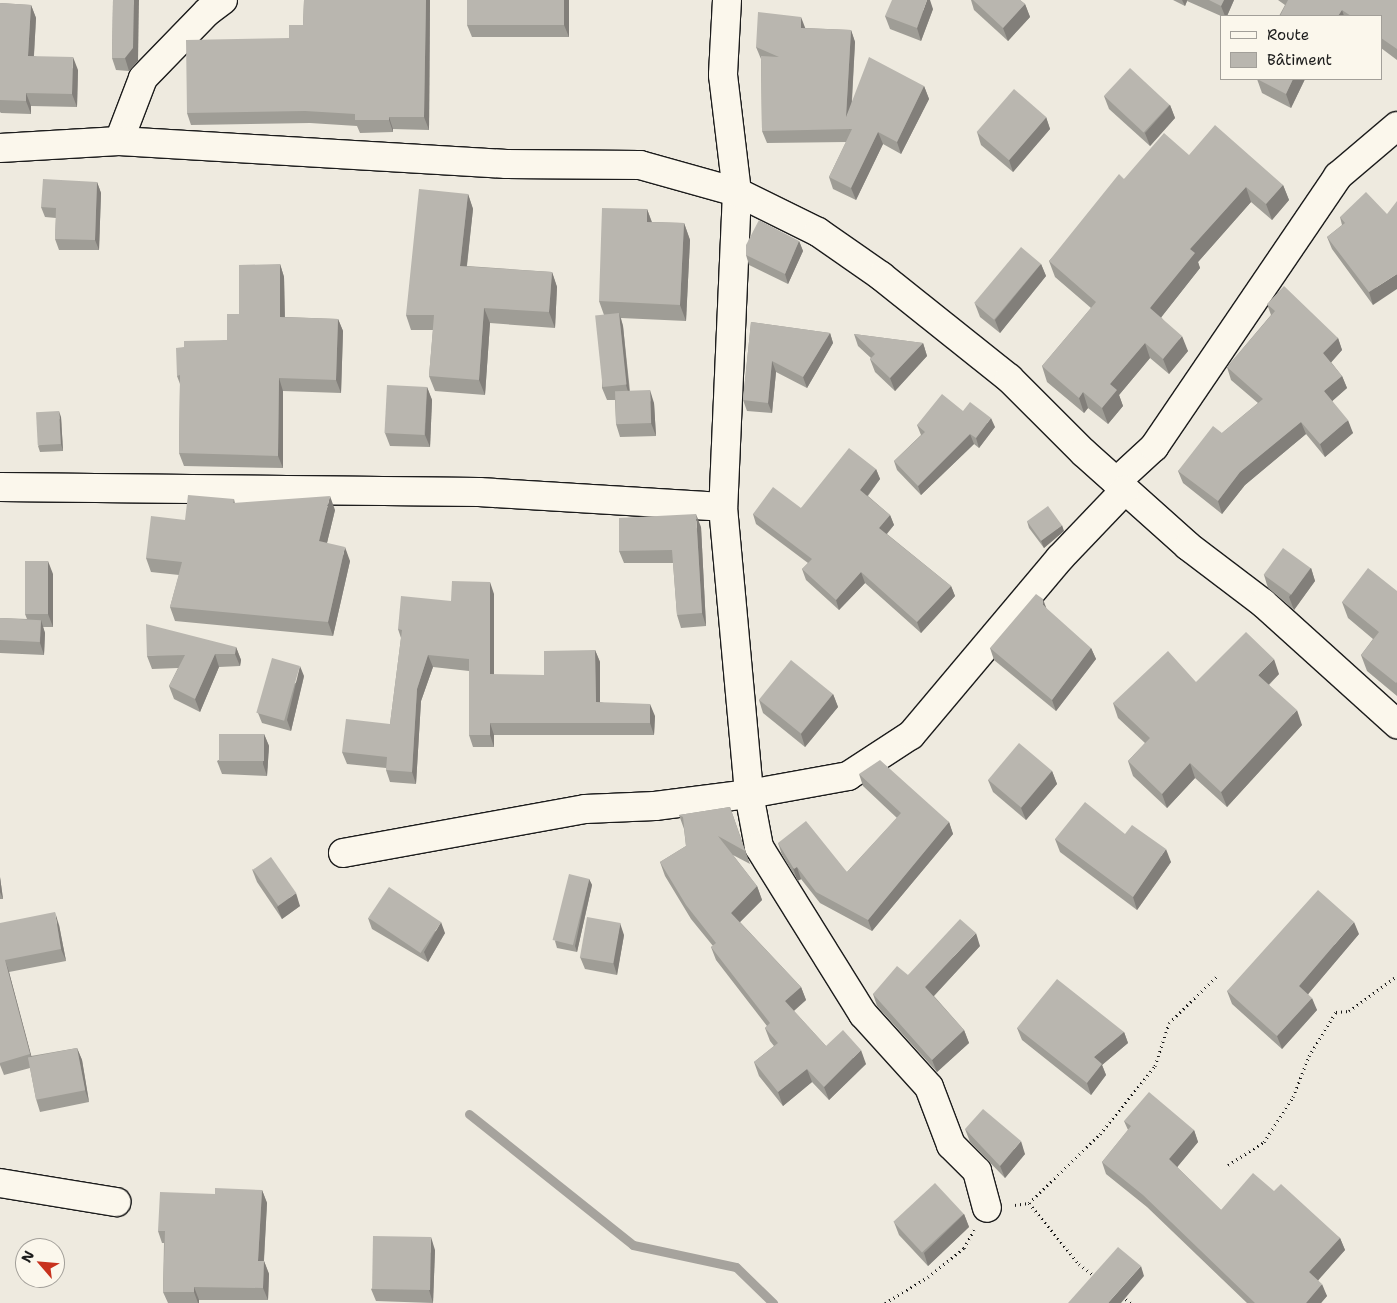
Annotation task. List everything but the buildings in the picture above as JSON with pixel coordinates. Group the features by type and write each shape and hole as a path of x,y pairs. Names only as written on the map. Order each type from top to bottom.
{"street":[{"path":"119,141 143,78 207,12 223,0"},
{"path":"727,0 723,75 737,192 723,507 749,794 759,847 864,1014 929,1086 951,1145 977,1171 987,1208"},
{"path":"343,853 585,809 655,806 749,794 848,776 911,735 1154,447 1338,176 1397,126"},
{"path":"0,148 119,141 506,164 640,165 737,192 818,232 880,276 1009,378 1120,486 1188,546 1262,603 1397,724"},
{"path":"0,487 479,492 723,507"},
{"path":"0,1183 116,1202"}],"path":[{"path":"1228,1165 1264,1142 1293,1096 1309,1056 1336,1012 1349,1012 1397,976"},
{"path":"885,1303 928,1277 964,1248 987,1208 1029,1203 1100,1134 1155,1066 1169,1023 1216,977"},
{"path":"1029,1203 1079,1264 1101,1280"},
{"path":"1116,1292 1131,1303"}],"waterway":[{"path":"469,1114 633,1245 736,1267 773,1303"}]}
